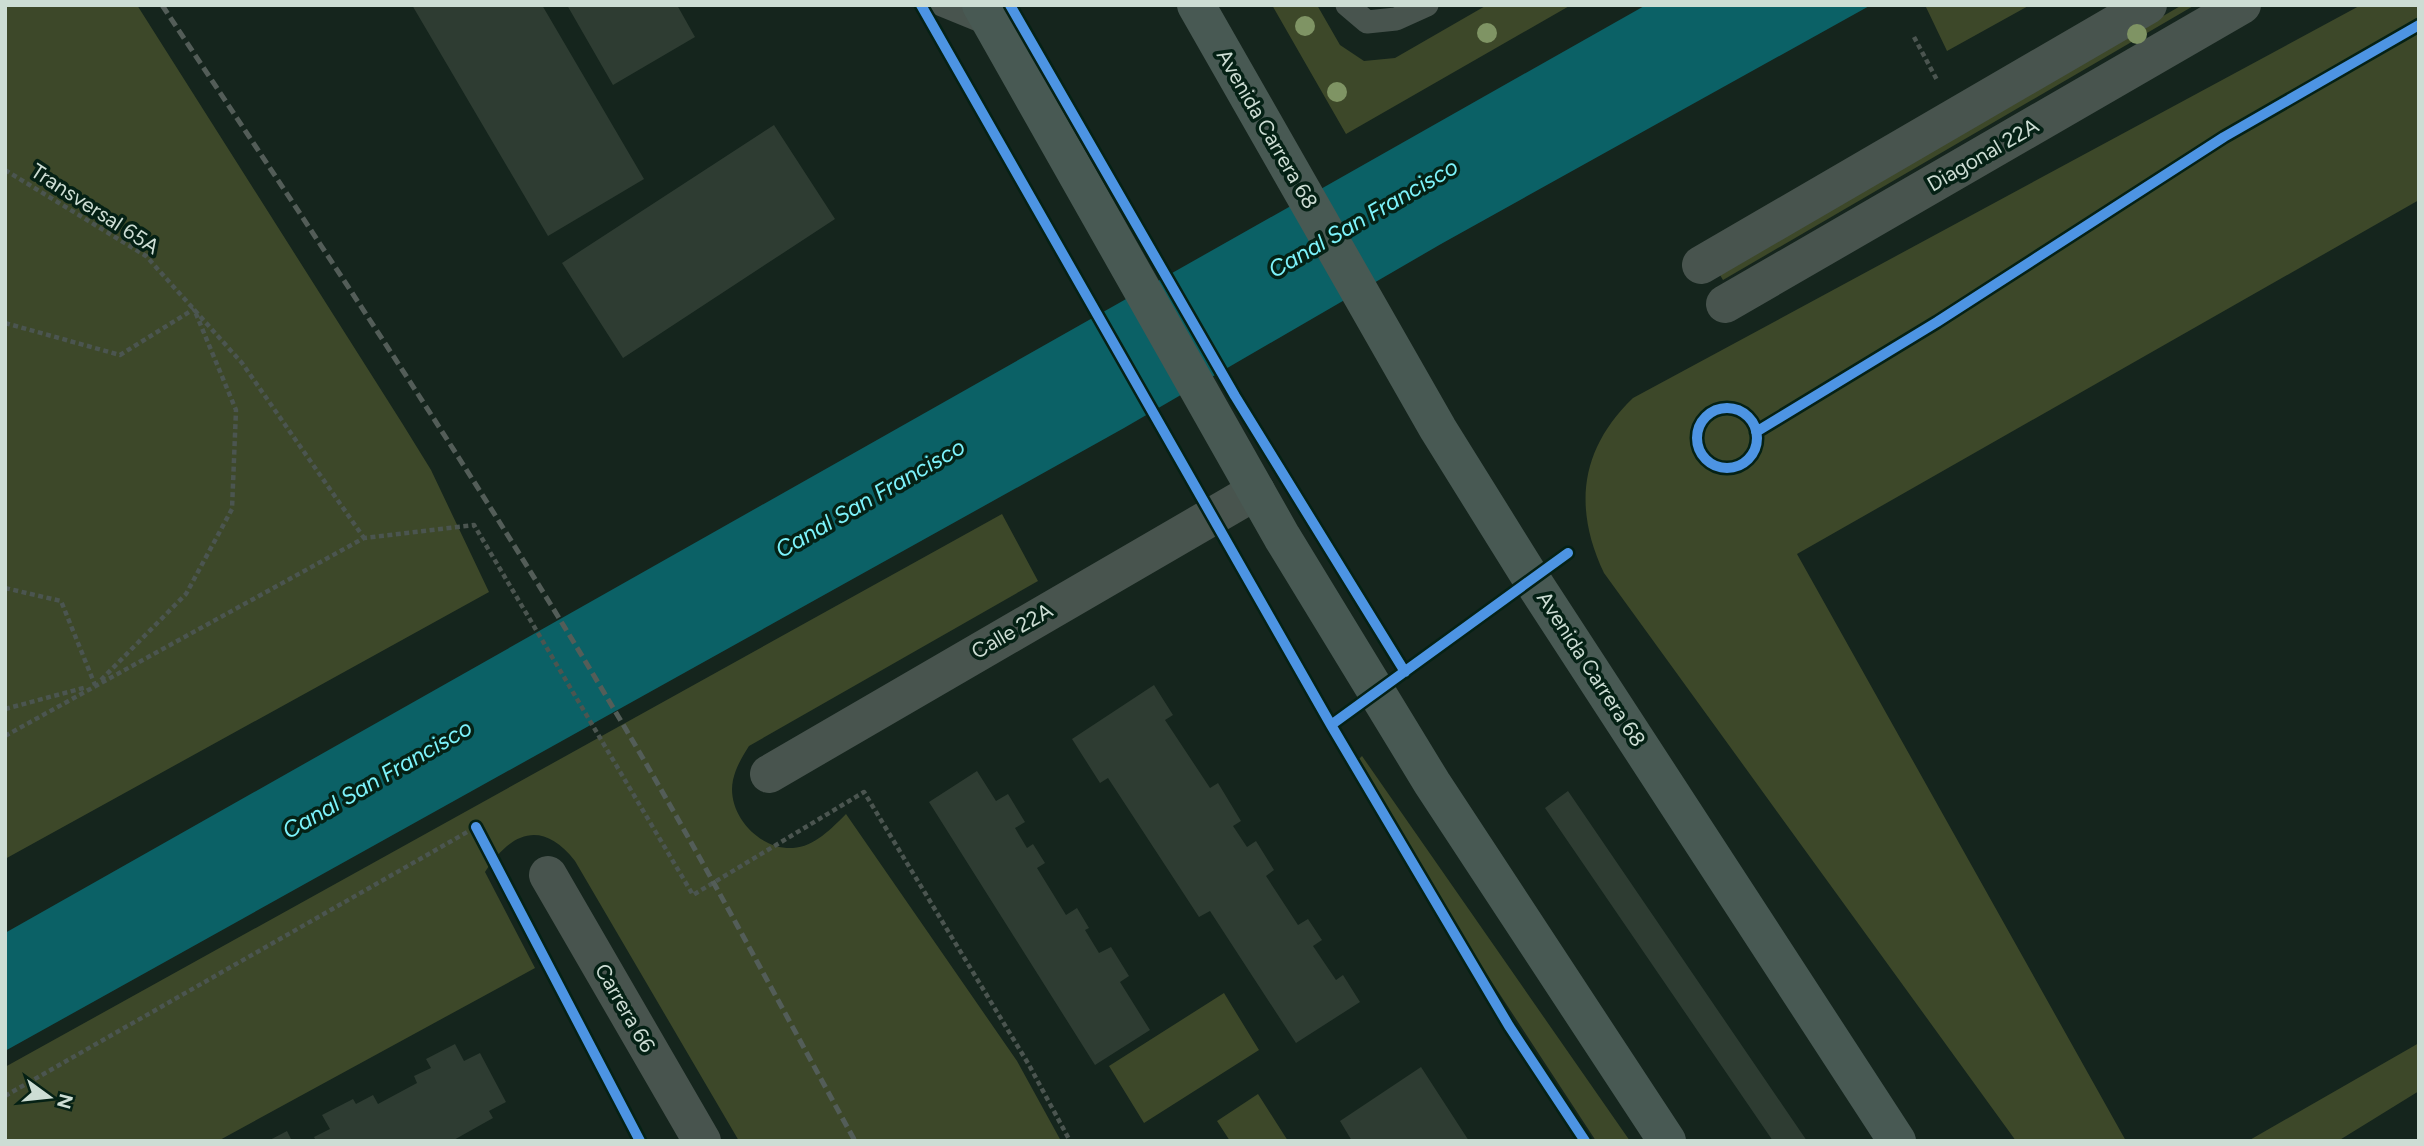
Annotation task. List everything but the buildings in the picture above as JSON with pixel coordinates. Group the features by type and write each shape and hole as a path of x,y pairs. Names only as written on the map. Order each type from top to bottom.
{"main road":[{"name":"Avenida Carrera 68","path":"1196,5 1438,429 1532,580 1898,1141"},
{"path":"987,15 1256,491 1432,783 1667,1141"}],"street":[{"path":"1701,265 2148,5"},
{"name":"Diagonal 22A","path":"1724,304 2242,5"},
{"name":"Calle 22A","path":"769,774 1256,491"},
{"name":"Carrera 66","path":"548,875 702,1141"}],"lane":[{"path":"942,5 987,15"},
{"path":"1347,5 1367,22 1396,19 1427,5"}],"path":[{"path":"5,323 120,355 194,309 236,410 232,509 186,594 95,685 5,709"},
{"path":"5,736 364,538 474,525 693,895 864,792 1029,1065 1070,1141"},
{"path":"5,588 61,601 95,685"},
{"path":"5,1096 476,827 482,839"}],"green space":[{"path":"5,5 137,5 431,470 489,592 5,859"},
{"path":"1272,5 1317,5 1340,45 1364,61 1395,58 1487,5 1571,5 1346,134"},
{"path":"1925,5 2030,5 1947,51"},
{"path":"2182,5 2195,5 1723,280 1720,275"},
{"path":"2361,5 2419,5 2419,200 1797,554 2126,1141 2016,1141 1604,573 1588,525 1587,480 1592,459 1615,417 1633,398"},
{"path":"1002,514 1038,581 749,746 736,771 732,792 734,805 747,827 768,843 780,847 793,848 808,844 822,836 846,814 1017,1061 1061,1141 739,1141 575,861 551,839 539,835 516,840 495,858 485,872 535,968 218,1141 5,1141 5,1067"},
{"path":"1362,756 1630,1141 1596,1141 1455,926 1358,760"},
{"path":"1224,993 1259,1050 1144,1123 1109,1066"},
{"path":"2419,1043 2419,1091 2338,1141 2248,1141"},
{"path":"1258,1094 1288,1141 1230,1141 1217,1121"}],"water":[{"name":"Canal San Francisco","path":"1646,5 1871,5 1441,244 1124,428 5,1051 5,933"}],"railway":[{"path":"162,5 401,368 575,645 688,838 855,1141"}],"cycle path":[{"path":"921,5 1331,725 1509,1026 1585,1141"},
{"path":"1010,5 1235,396 1405,672"},
{"path":"1756,432 1937,322 2224,137 2419,25"},
{"path":"1727,408 1744,413 1752,421 1757,438 1752,455 1744,463 1727,468 1710,463 1702,455 1697,438 1702,421 1710,413 1727,408"},
{"path":"1331,725 1568,553"},
{"path":"476,827 640,1141"}]}
